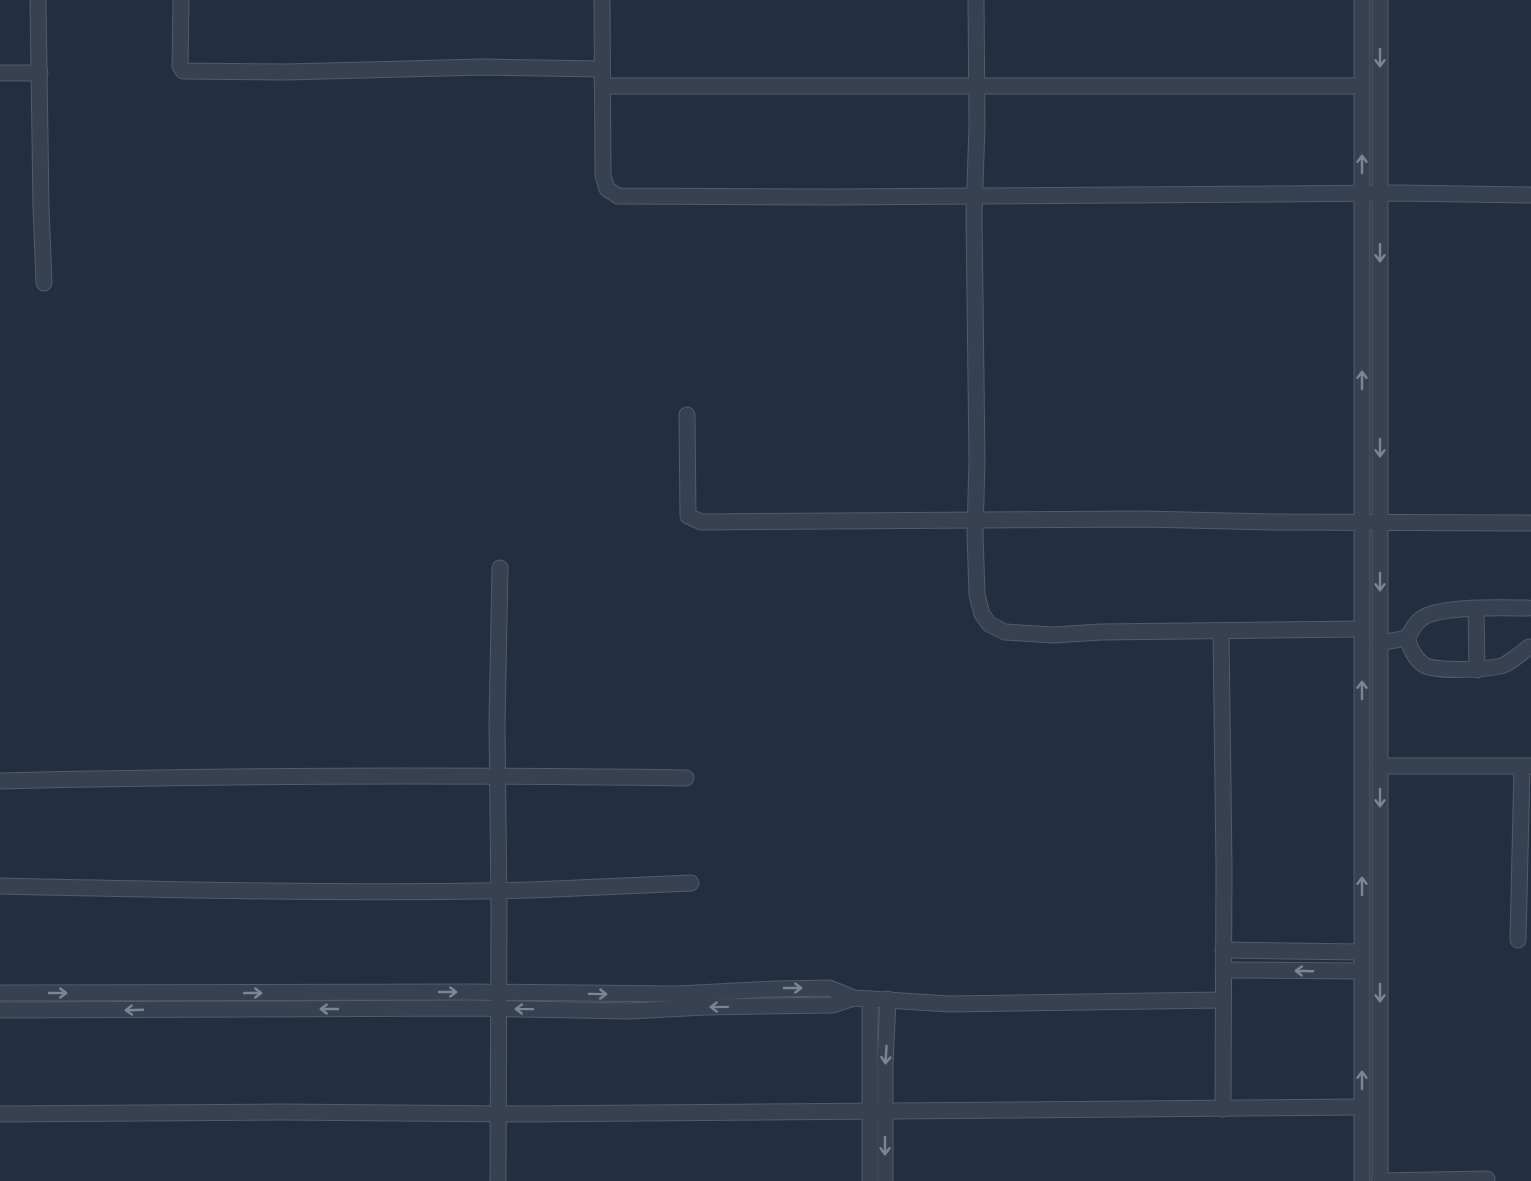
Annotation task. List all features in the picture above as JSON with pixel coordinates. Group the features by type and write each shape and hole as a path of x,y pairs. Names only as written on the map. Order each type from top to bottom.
{"street":[{"path":"38,0 40,198 44,284"},
{"path":"181,0 180,66 183,71 285,72 483,67 602,69"},
{"path":"602,0 603,175 607,189 618,196 1380,193 1531,195"},
{"path":"976,0 976,595 982,614 990,624 1005,632 1054,635 1100,632 1362,629"},
{"path":"1362,0 1362,1181"},
{"path":"1380,0 1380,1181 1487,1179"},
{"path":"0,73 40,73"},
{"path":"602,86 1362,86"},
{"path":"687,415 688,516 701,522 1144,519 1531,523"},
{"path":"498,1181 497,776 500,567"},
{"path":"1380,643 1407,638 1421,618 1436,613 1476,609 1528,608"},
{"path":"1476,609 1477,670"},
{"path":"1221,631 1223,1109"},
{"path":"1407,638 1414,656 1426,666 1477,670 1505,665 1529,647"},
{"path":"1380,766 1526,766 1518,939"},
{"path":"0,781 294,775 686,778"},
{"path":"0,886 260,891 499,890 691,883"},
{"path":"1223,950 1362,952"},
{"path":"1223,970 1362,971"},
{"path":"0,993 668,994 775,988 829,988 862,999"},
{"path":"862,999 885,1181"},
{"path":"0,1010 629,1011 834,1005 862,999 950,1004 1222,1000"},
{"path":"870,1181 888,999"},
{"path":"0,1114 280,1112 497,1114 1362,1107"}]}
